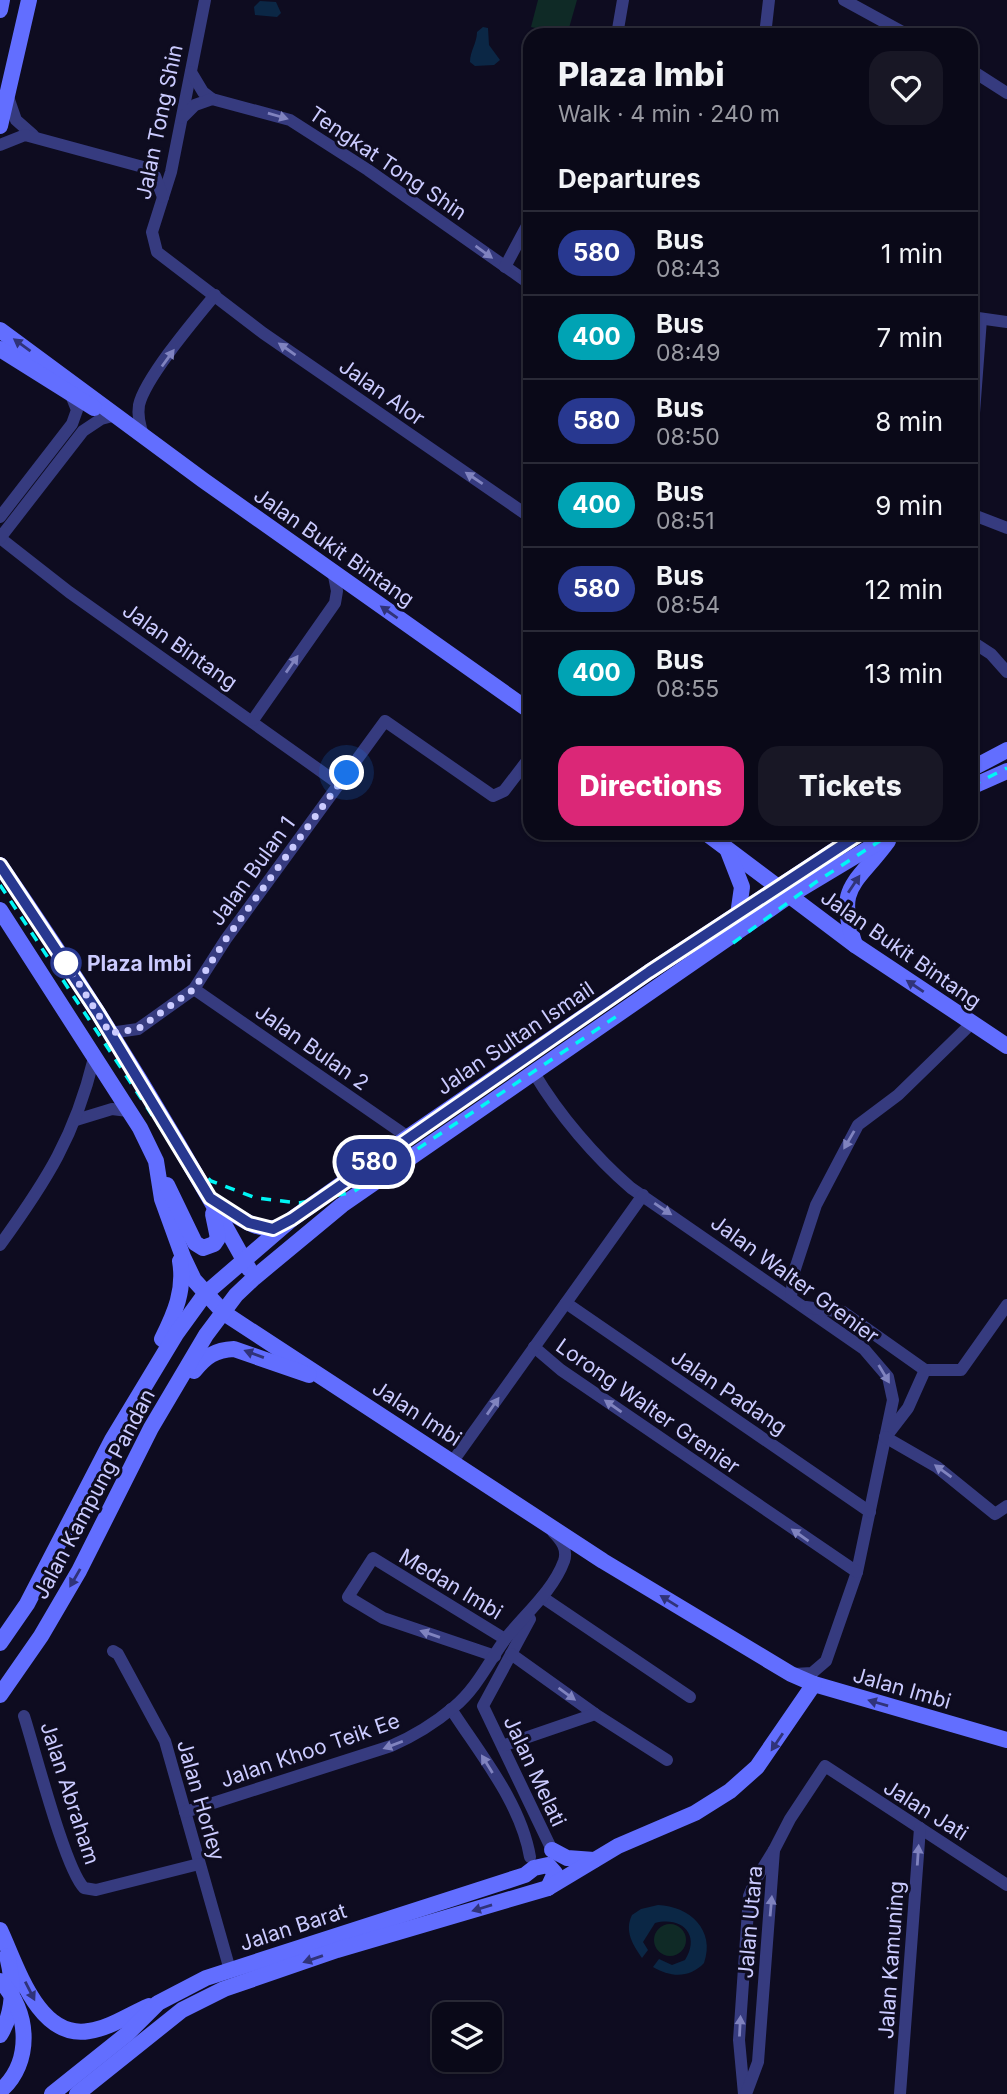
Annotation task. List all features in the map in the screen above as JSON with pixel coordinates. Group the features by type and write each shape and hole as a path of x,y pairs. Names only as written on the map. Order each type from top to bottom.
{"main road":[{"path":"0,10 2,0"},
{"path":"0,126 29,0"},
{"name":"Jalan Bukit Bintang","path":"0,330 145,437 523,706"},
{"path":"0,349 97,411 116,415"},
{"path":"978,765 1007,750"},
{"path":"978,784 1007,771"},
{"name":"Jalan Bukit Bintang","path":"716,840 855,945 1007,1046"},
{"name":"Jalan Sultan Ismail","path":"224,1313 254,1278 342,1205 534,1073 852,840"},
{"name":"Jalan Sultan Ismail","path":"205,1294 292,1219 649,972 738,915 881,840"},
{"path":"855,945 847,921 846,894 888,840"},
{"path":"724,845 732,858 742,887 738,915"},
{"path":"0,865 110,1033 210,1198 254,1278 205,1294"},
{"name":"Jalan Imbi","path":"0,910 128,1111 156,1161 162,1199 194,1280 224,1313 537,1517 791,1674 814,1685 1007,1740"},
{"path":"156,1161 188,1231 195,1243 203,1248 214,1244 218,1238 210,1198"},
{"path":"210,1198 262,1228 278,1229 292,1219"},
{"path":"151,1428 172,1383 173,1376 169,1374 161,1376 126,1433 112,1440 112,1423 160,1345 179,1302 183,1278 175,1237"},
{"name":"Jalan Kampung Pandan","path":"0,1643 27,1604 112,1440 176,1334 205,1294"},
{"name":"Jalan Kampung Pandan","path":"0,1695 79,1571 151,1428 206,1335 224,1313"},
{"path":"163,1409 206,1357 222,1350 244,1350 341,1387"},
{"name":"Jalan Barat","path":"52,2094 182,2010 235,1985 337,1951 548,1888 618,1846 695,1813 730,1791 769,1753 814,1685"},
{"path":"552,1850 567,1858 597,1860"},
{"name":"Jalan Barat","path":"77,2094 132,2040 158,2003 206,1978 525,1875 534,1868 548,1865 555,1873 553,1883 548,1888"},
{"path":"0,1932 39,2008 51,2023 63,2029 90,2031 158,2003"},
{"path":"0,1932 12,1985 11,2006 0,2035"},
{"path":"0,1981 19,2008 24,2036 20,2063 0,2091"}],"street":[{"name":"Jalan Tong Shin","path":"157,251 152,232 176,146 205,0"},
{"path":"618,28 623,0"},
{"path":"766,28 769,0"},
{"path":"844,0 888,28"},
{"path":"191,72 203,92 212,99"},
{"path":"978,75 1007,93"},
{"path":"7,95 16,120 26,131 40,138"},
{"path":"182,119 195,105 212,99"},
{"name":"Tengkat Tong Shin","path":"212,99 290,120 368,170 523,279"},
{"path":"0,145 25,135 143,167 155,176 163,197"},
{"path":"143,167 161,164 176,146"},
{"path":"505,267 523,233"},
{"name":"Jalan Alor","path":"157,251 263,333 523,512"},
{"path":"145,437 139,425 138,408 145,389 215,295"},
{"path":"978,318 1007,322"},
{"path":"71,395 77,410 78,427"},
{"name":"Jalan Bintang","path":"0,517 78,427 116,415"},
{"name":"Jalan Bintang","path":"78,427 0,538 69,592 253,720 339,784"},
{"path":"978,517 1007,528"},
{"path":"253,720 335,603 337,591 333,571"},
{"path":"978,646 991,654 1007,672"},
{"name":"Jalan Bulan 1","path":"110,1033 138,1029 194,989 226,939 385,721 493,796 504,791 523,766"},
{"name":"Jalan Bulan 2","path":"194,989 408,1137"},
{"path":"791,1296 795,1269 816,1206 858,1125 898,1095 972,1024"},
{"path":"125,1059 138,1029"},
{"path":"0,1245 47,1180 76,1120 94,1058"},
{"name":"Jalan Walter Grenier","path":"534,1073 544,1091 607,1168 864,1349 888,1377 892,1400 857,1572 826,1661 812,1673 791,1674"},
{"path":"76,1120 112,1109 128,1111"},
{"path":"534,1347 643,1195"},
{"name":"Jalan Padang","path":"566,1303 870,1512"},
{"path":"806,1307 843,1312 925,1370 961,1370 1007,1306"},
{"name":"Lorong Walter Grenier","path":"453,1461 534,1347 561,1370 857,1572"},
{"path":"925,1370 908,1408 885,1437 937,1467 995,1514 1007,1506"},
{"name":"Jalan Khoo Teik Ee","path":"185,1812 391,1746 415,1735 451,1709 469,1693 505,1639 542,1597 564,1560 563,1543 537,1517"},
{"name":"Medan Imbi","path":"495,1656 383,1618 348,1597 373,1558 505,1639"},
{"path":"542,1597 690,1697"},
{"name":"Jalan Melati","path":"542,1597 484,1706 505,1745 552,1850"},
{"name":"Jalan Horley","path":"113,1651 118,1654 165,1741 230,1970"},
{"path":"511,1654 595,1714 667,1760"},
{"name":"Jalan Melati","path":"451,1709 490,1769 520,1826 530,1857"},
{"path":"505,1745 595,1714"},
{"name":"Jalan Abraham","path":"24,1716 65,1844 84,1888 96,1890 199,1864"},
{"name":"Jalan Jati","path":"825,1766 1007,1885"},
{"name":"Jalan Utara","path":"745,2094 758,2062 774,1850 790,1819 825,1766"},
{"path":"525,1875 539,1821"},
{"path":"520,1826 552,1850"},
{"name":"Jalan Kamuning","path":"900,2094 920,1828"},
{"path":"745,2094 739,2040 749,1896 774,1850"}],"green space":[{"path":"538,0 577,0 569,28 531,27"},
{"path":"670,1924 681,1929 686,1940 681,1951 670,1956 659,1951 654,1940 659,1929"}],"water":[{"path":"260,1 276,2 281,13 277,17 255,15 254,7"},
{"path":"483,27 488,28 489,45 500,60 494,65 475,66 470,62 470,58 477,32"},
{"path":"658,1905 669,1906 689,1915 703,1930 707,1951 704,1963 692,1972 679,1975 653,1967 659,1959 672,1965 685,1960 691,1943 690,1935 681,1925 673,1922 655,1923 643,1942 648,1950 642,1958 633,1943 629,1932 632,1915 641,1909"}],"railway":[{"path":"978,782 1007,768"},
{"path":"733,943 816,882 881,840"},
{"path":"0,885 170,1142 211,1181 256,1198 299,1203 353,1192 623,1012"}],"bus line":[{"name":"580","path":"0,865 98,1013 210,1198 249,1223 262,1228 278,1229 649,972 850,840"}],"place":[{"name":"Plaza Imbi","path":"66,963"}],"route":[{"path":"66,963 110,1033 133,1031 145,1025 194,989 226,939 347,773"}]}
